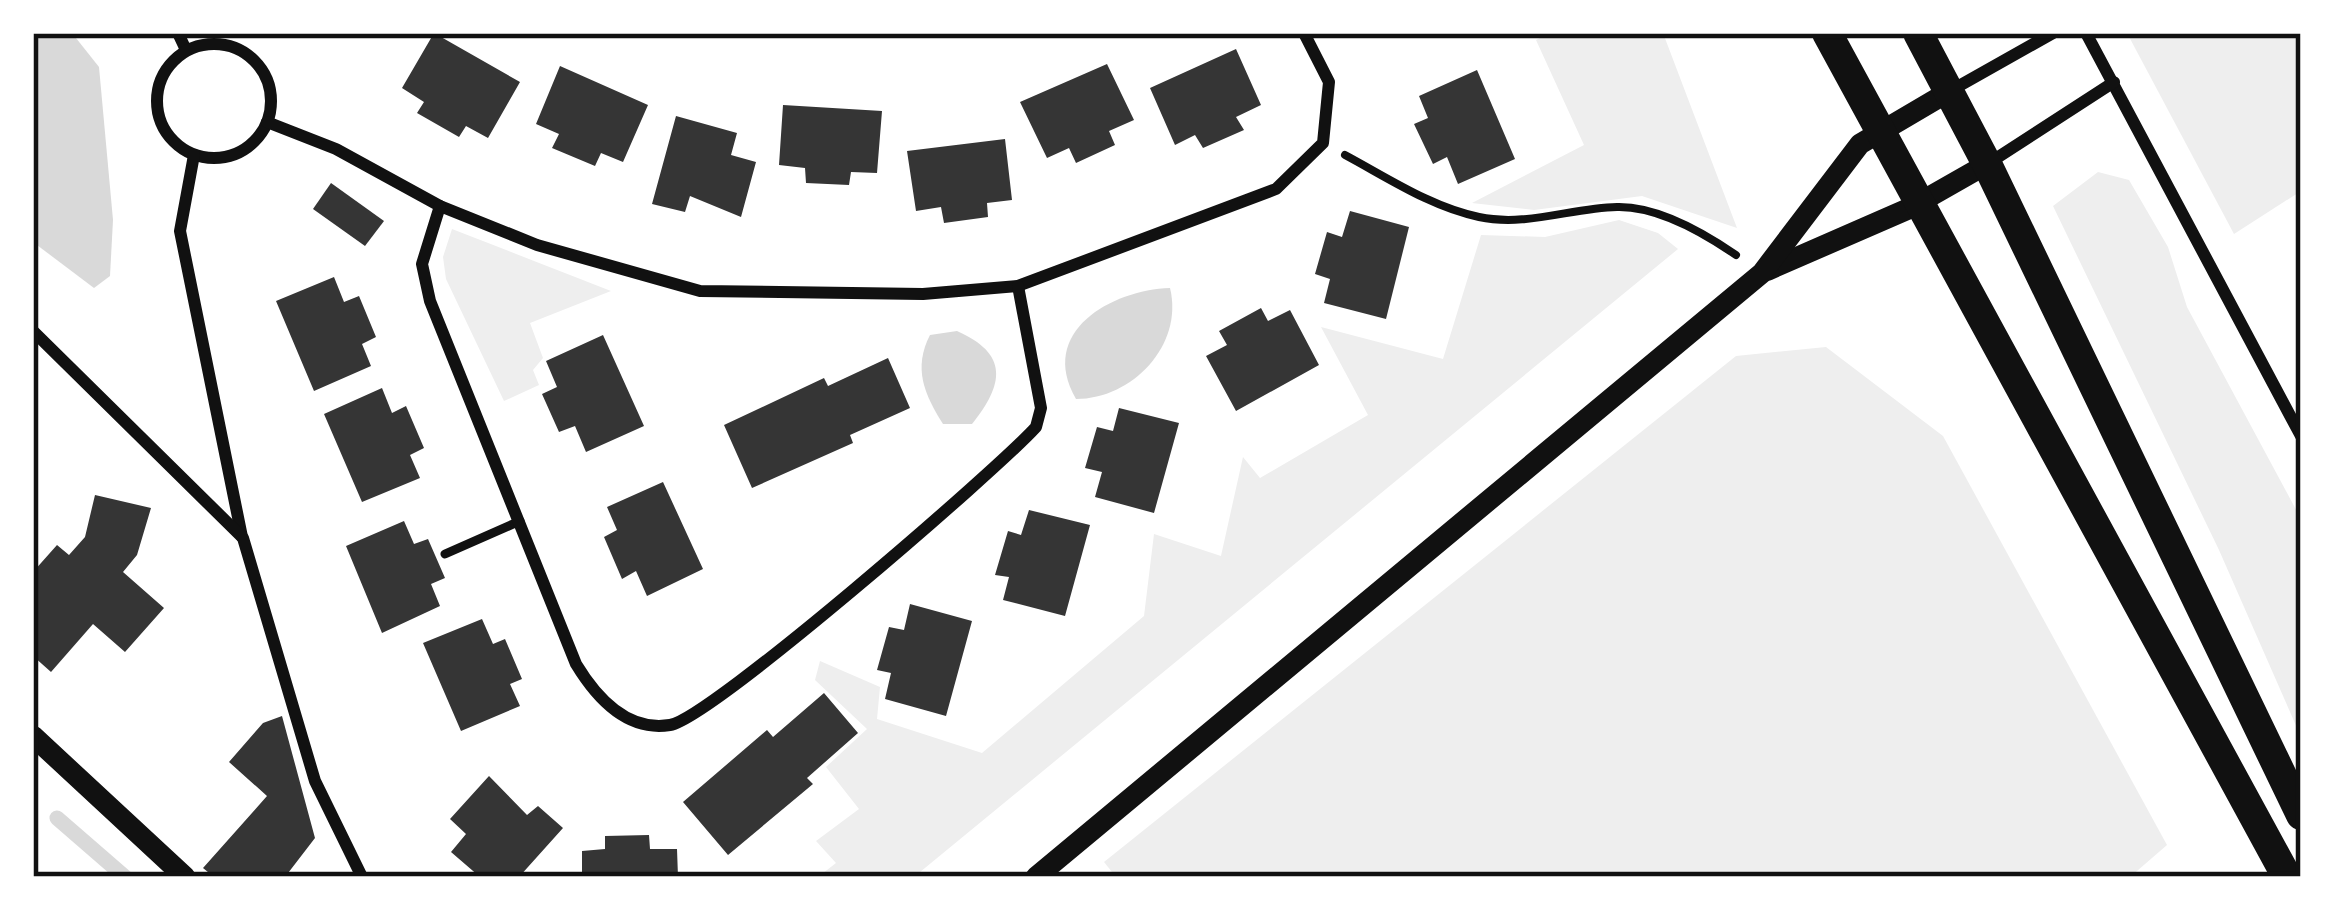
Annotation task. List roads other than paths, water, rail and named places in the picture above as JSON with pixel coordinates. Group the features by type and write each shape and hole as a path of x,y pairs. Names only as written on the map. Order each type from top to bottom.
{"main road":[{"path":"1827,33 2287,877"},
{"path":"1918,33 1987,164 2301,815"}],"street":[{"path":"178,33 186,50"},
{"path":"267,122 336,149 440,206 537,245 700,291 923,295 1018,286 1276,189 1323,143 1329,82 1304,33"},
{"path":"1036,877 1762,273 1860,145 2053,33"},
{"path":"2086,33 2301,436"},
{"path":"220,44 252,58 269,87 267,122 258,137 229,156 194,155 165,132 158,115 161,78 186,50 220,44"},
{"path":"1762,273 1921,202 2114,82"},
{"path":"194,155 180,231 243,538 315,781 362,877"},
{"path":"440,206 422,264 430,301 576,664 592,690 638,724 673,725 734,688 1036,427 1041,408 1018,286"},
{"path":"33,331 243,538"},
{"path":"33,736 185,877"}],"lane":[{"path":"445,554 520,520"}],"waterway":[{"path":"57,818 125,877"}]}
